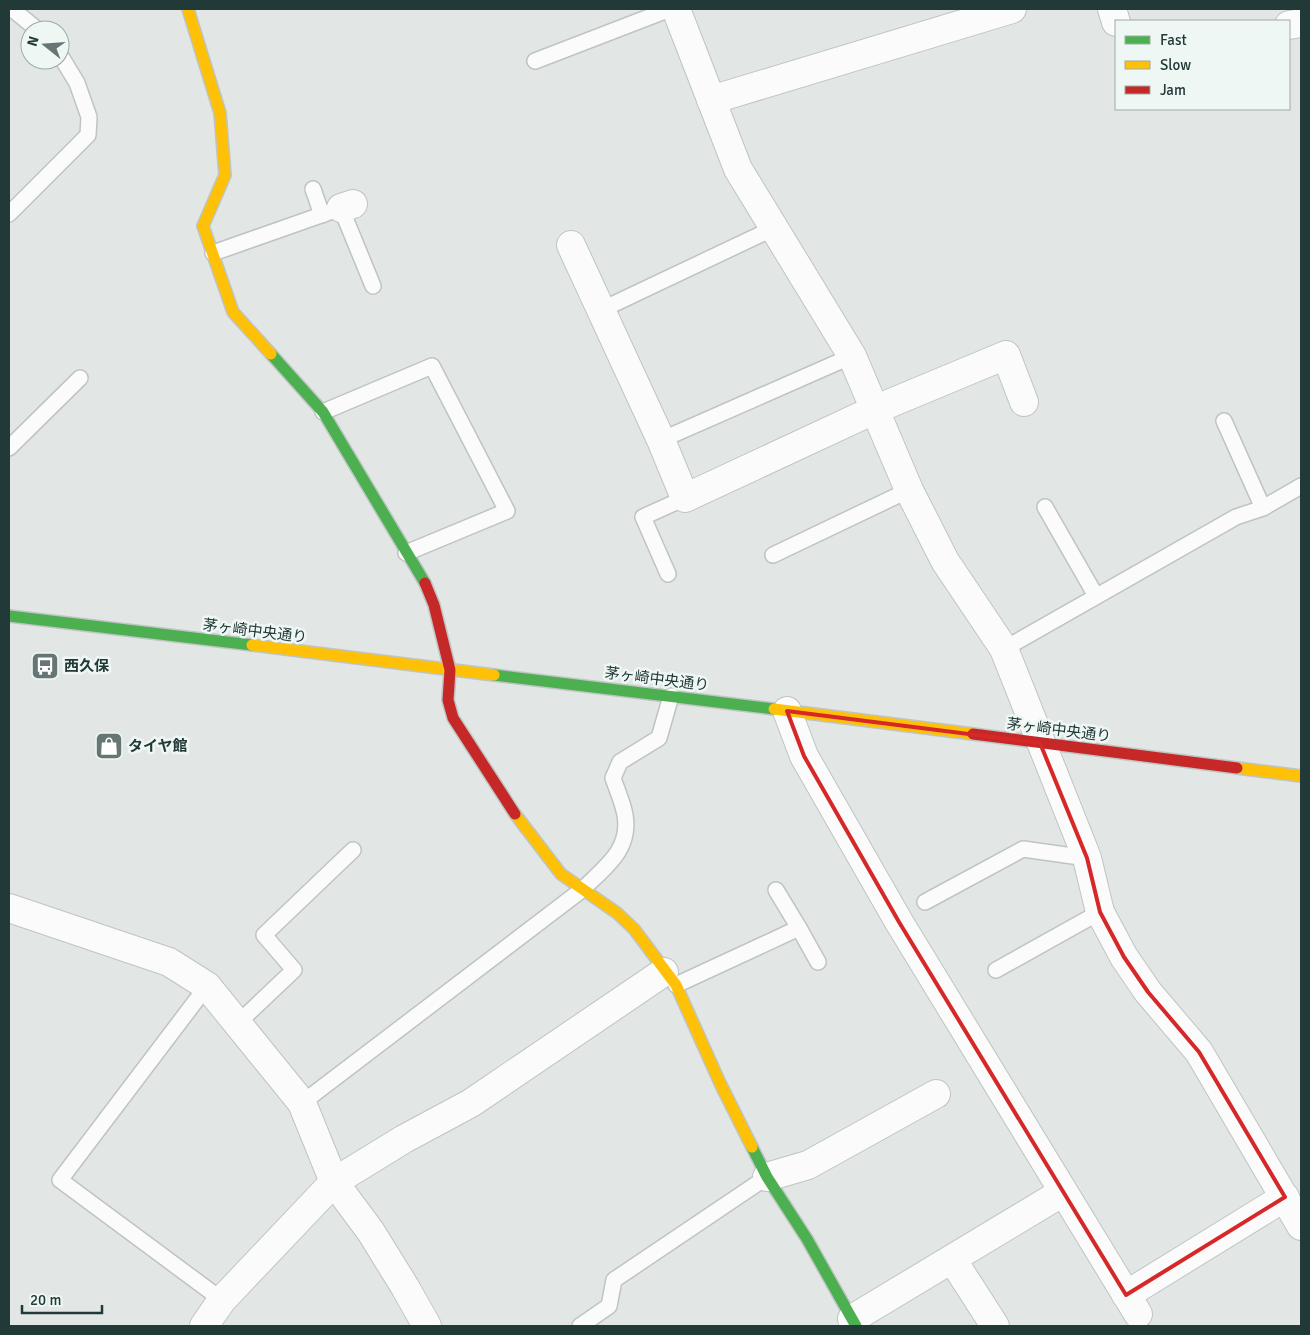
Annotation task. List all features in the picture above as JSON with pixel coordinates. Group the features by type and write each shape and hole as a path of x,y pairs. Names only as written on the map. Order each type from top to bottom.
{"street":[{"path":"188,9 220,113 224,175 203,226 233,312 324,412 425,583 434,605 450,670 448,700 453,718 507,804 561,874 617,913 634,929 670,979 767,1177 807,1239 854,1322 952,1259 1064,1192"},
{"path":"676,9 738,169 852,356 910,490 945,562 1004,649 1087,858 1100,912 1124,957 1148,992 1199,1052 1301,1226"},
{"path":"711,100 1004,10"},
{"path":"571,244 661,440 685,498 874,410 1006,355 1024,402"},
{"name":"茅ヶ崎中央通り","path":"9,616 671,696 1301,776"},
{"path":"787,711 804,756 899,922 1132,1305 1285,1197"},
{"path":"9,908 169,962 207,986 302,1103 334,1182 406,1287 427,1326"},
{"path":"204,1326 222,1300 334,1182 404,1139 471,1103 670,979"},
{"path":"767,1177 808,1164 936,1094"},
{"path":"952,1259 995,1326"}],"lane":[{"path":"12,9 26,20"},
{"path":"535,61 670,9"},
{"path":"9,214 88,134 89,117 77,82 69,70"},
{"path":"313,189 339,209 373,286"},
{"path":"213,253 339,209"},
{"path":"601,310 774,228"},
{"path":"661,440 852,356"},
{"path":"324,412 432,366 507,510 406,553"},
{"path":"9,448 80,378"},
{"path":"1224,420 1263,508"},
{"path":"1004,649 1236,517 1263,508 1301,486"},
{"path":"773,555 910,490"},
{"path":"668,574 643,517 685,498"},
{"path":"1046,507 1096,596"},
{"path":"302,1103 583,889 618,854 625,838 625,815 613,778 620,762 659,738 671,696"},
{"path":"926,902 1024,849 1087,858"},
{"path":"237,1024 294,970 264,935 353,850"},
{"path":"776,890 818,962"},
{"path":"996,970 1100,912"},
{"path":"670,979 799,928"},
{"path":"207,986 60,1180 222,1300"},
{"path":"580,1326 608,1306 614,1280 767,1177"}],"highlighted area":[{"path":"787,711 1040,743 1087,858 1100,912 1124,957 1148,992 1199,1052 1285,1197 1126,1295 899,922 804,756"}],"traffic: fast":[{"path":"271,354 323,412 425,583"},
{"path":"9,616 252,645"},
{"path":"494,675 774,709"},
{"path":"752,1147 767,1177 807,1239 856,1326"}],"traffic: slow":[{"path":"188,9 220,113 225,175 203,226 233,312 271,354"},
{"path":"252,645 494,675"},
{"path":"774,709 973,734"},
{"path":"1237,768 1301,776"},
{"path":"515,814 561,874 617,913 634,929 676,985 720,1083 752,1147"}],"traffic: jam":[{"path":"425,583 434,605 450,670 448,700 453,718 515,814"},
{"path":"973,734 1237,768"}],"place":[{"name":"西久保","path":"45,666"},
{"name":"タイヤ館","path":"109,746"}]}
